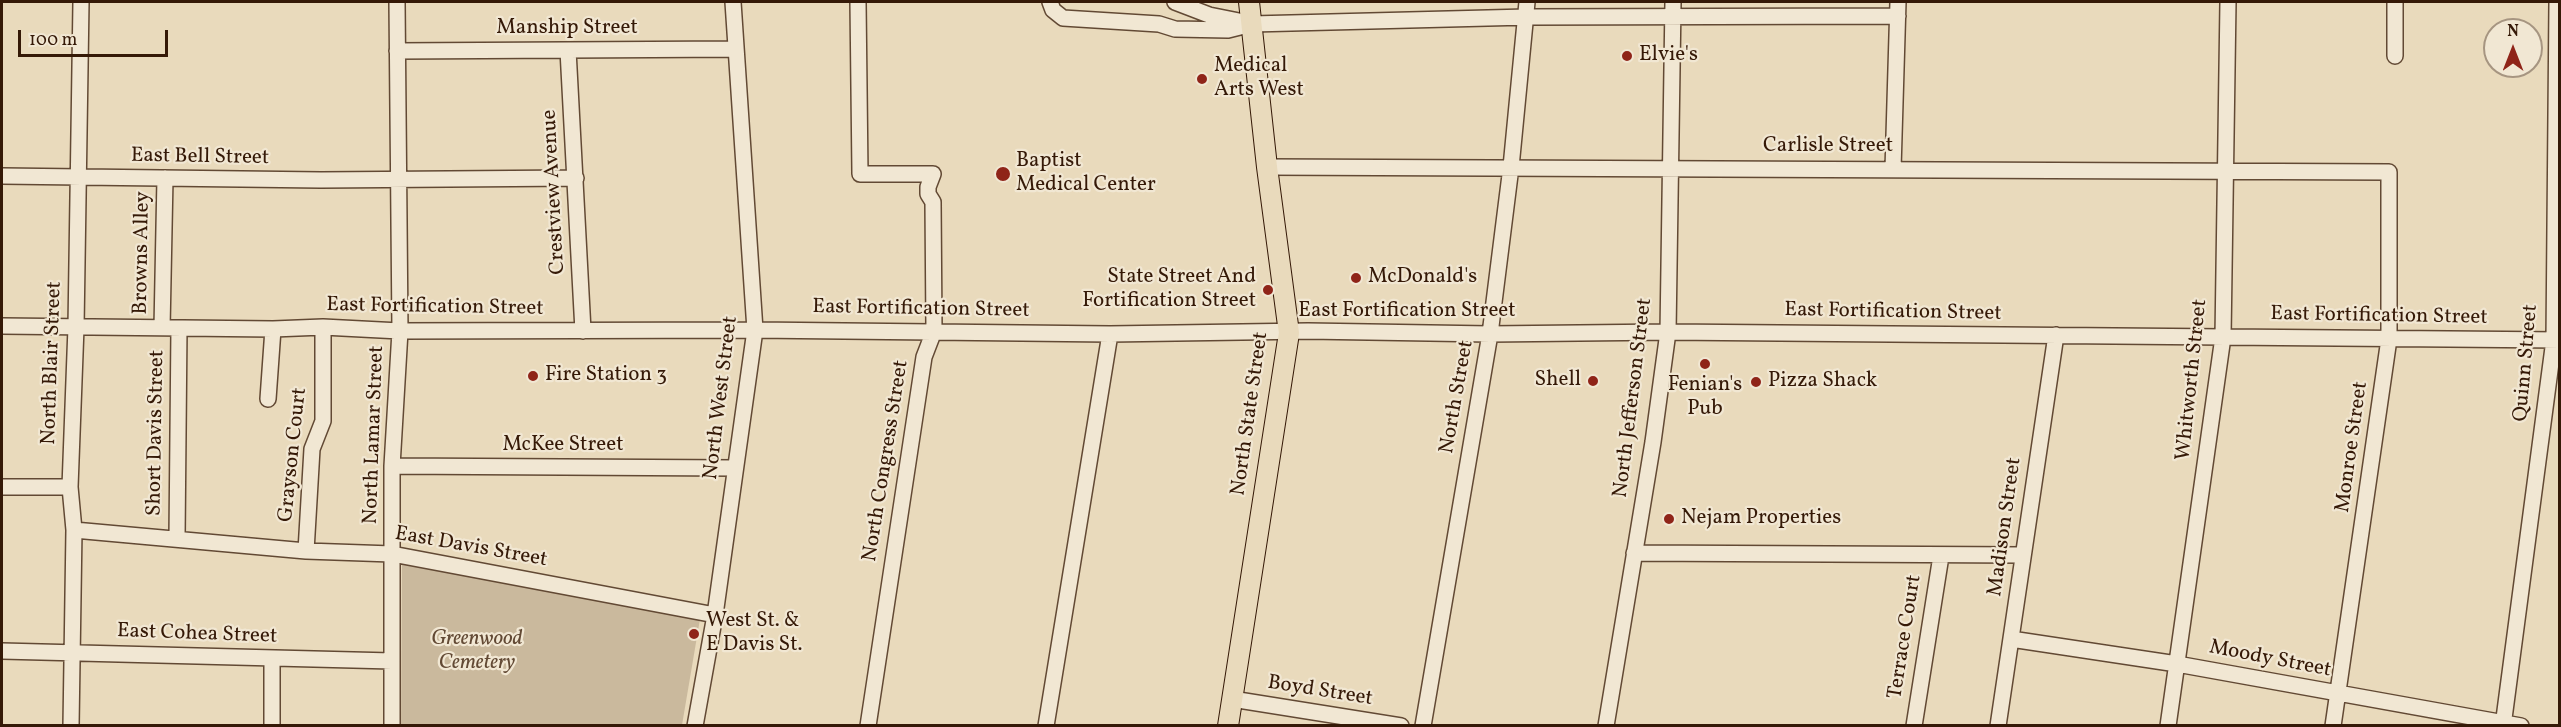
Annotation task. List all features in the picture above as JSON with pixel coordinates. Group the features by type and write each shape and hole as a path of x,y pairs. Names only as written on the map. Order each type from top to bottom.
{"main road":[{"name":"North State Street","path":"1228,726 1289,333 1267,167 1249,2"}],"street":[{"name":"North Blair Street","path":"71,726 74,530 70,487 76,327 81,2"},
{"name":"North Lamar Street","path":"392,726 392,466 400,331 397,2"},
{"name":"North West Street","path":"695,726 714,615 755,330 733,2"},
{"name":"North Congress Street","path":"858,2 860,174 933,174 938,186 938,195 933,202 934,331 924,357 868,726"},
{"path":"1050,2 1053,10 1063,18 1159,24 1175,29 1228,30 1252,24 1527,9 1898,5 1893,169"},
{"path":"1175,2 1209,15 1252,24"},
{"name":"Whitworth Street","path":"2168,726 2223,337 2228,2"},
{"path":"2395,2 2395,56"},
{"name":"Quinn Street","path":"2503,724 2557,340 2557,2"},
{"name":"North Street","path":"1423,726 1490,334 1511,167 1527,9"},
{"name":"North Jefferson Street","path":"1606,726 1668,332 1673,9"},
{"name":"Manship Street","path":"398,51 736,49"},
{"name":"Crestview Avenue","path":"568,51 583,331"},
{"name":"Carlisle Street","path":"1267,167 2389,172"},
{"name":"Monroe Street","path":"2333,726 2389,339 2389,172"},
{"name":"East Bell Street","path":"2,176 397,180 576,178"},
{"name":"Browns Alley","path":"162,328 165,178"},
{"name":"East Fortification Street","path":"2,326 273,329 323,327 400,331 755,330 1110,334 1395,331 1490,334 1668,332 2557,340"},
{"name":"Grayson Court","path":"306,551 312,449 323,421 323,327"},
{"name":"Short Davis Street","path":"177,538 179,328"},
{"path":"268,399 273,329"},
{"path":"1046,726 1110,334"},
{"name":"Madison Street","path":"1998,726 2056,335"},
{"name":"McKee Street","path":"392,466 734,468"},
{"path":"2,487 70,487"},
{"name":"East Davis Street","path":"74,530 306,551 392,554 714,615"},
{"path":"1634,553 2022,555"},
{"name":"Terrace Court","path":"1914,726 1941,556"},
{"name":"Moody Street","path":"2011,639 2177,664 2521,726"},
{"name":"East Cohea Street","path":"2,651 392,661"},
{"path":"272,658 272,726"},
{"name":"Boyd Street","path":"1232,699 1401,726"}],"green space":[{"name":"Greenwood Cemetery","path":"402,564 700,619 682,725 401,726"}],"place":[{"name":"Elvie's","path":"1627,56"},
{"name":"Medical Arts West","path":"1202,79"},
{"name":"Baptist Medical Center","path":"1003,174"},
{"name":"McDonald's","path":"1356,278"},
{"name":"State Street And Fortification Street","path":"1268,290"},
{"name":"Fenian's Pub","path":"1705,364"},
{"name":"Fire Station 3","path":"533,376"},
{"name":"Shell","path":"1593,381"},
{"name":"Pizza Shack","path":"1756,382"},
{"name":"Nejam Properties","path":"1669,519"},
{"name":"West St. & E Davis St.","path":"694,634"}]}
